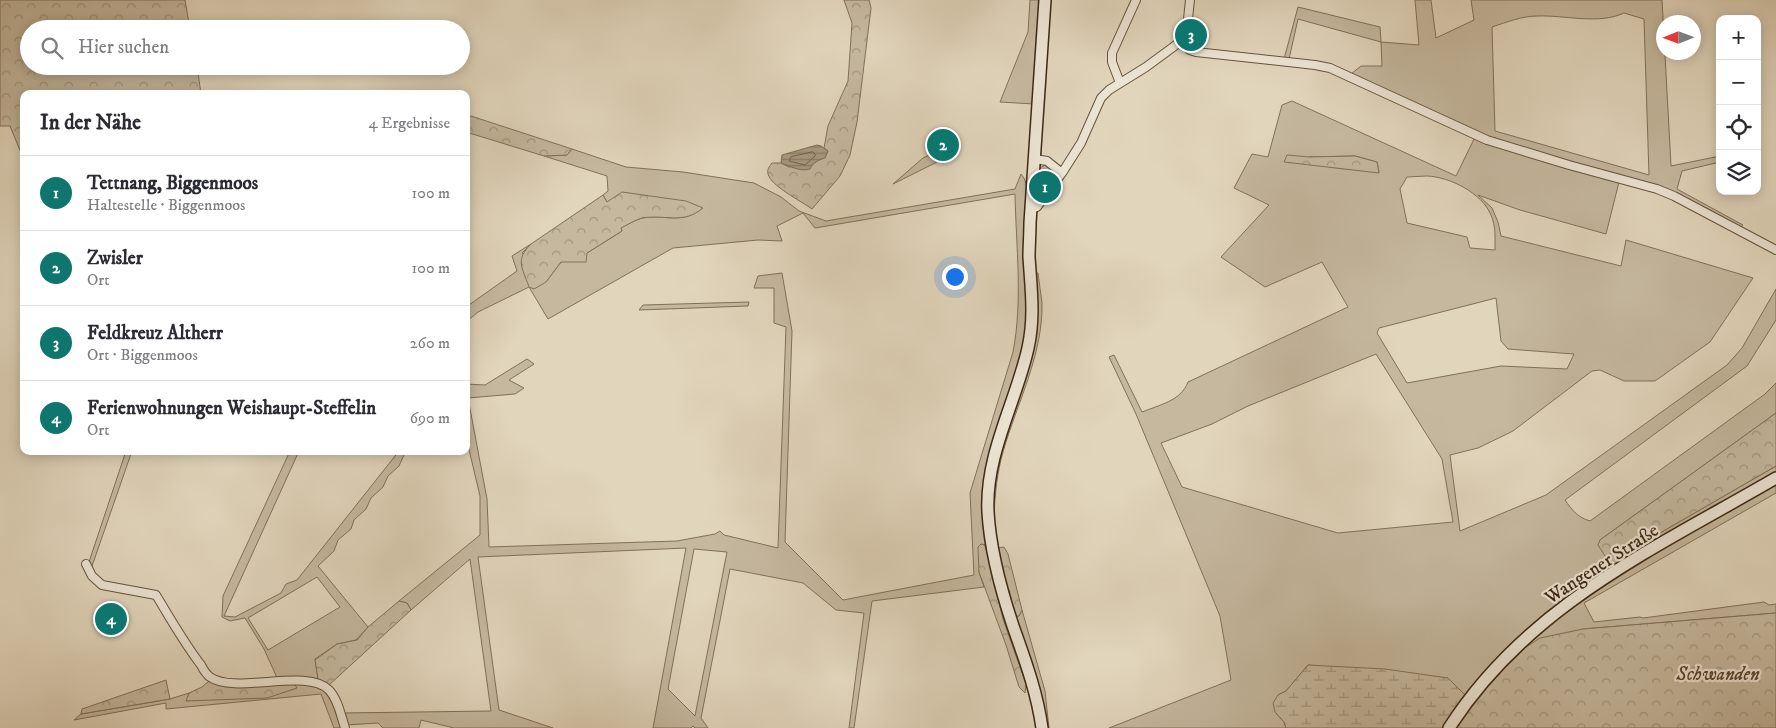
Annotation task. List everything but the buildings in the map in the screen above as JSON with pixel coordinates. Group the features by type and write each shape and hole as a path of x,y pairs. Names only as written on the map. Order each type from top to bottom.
{"main road":[{"path":"1042,728 1031,676 1003,591 988,512 991,472 1025,362 1031,332 1033,302 1029,255 1045,0"},
{"name":"Wangener Straße","path":"1449,728 1478,687 1507,655 1562,607 1604,578 1776,478"}],"street":[{"path":"1120,83 1112,62 1112,53 1136,0"},
{"path":"1032,209 1037,207 1084,139 1101,98 1109,90 1146,68 1180,42 1188,20 1190,0"},
{"path":"1180,42 1196,52 1330,68 1487,140 1657,189 1674,196 1776,250"},
{"path":"1035,159 1047,161 1062,173"},
{"path":"86,564 92,576 102,585 156,595 194,656 209,676 217,681 231,683 310,681 319,683 333,695 345,728"}],"green space":[{"path":"0,0 185,0 188,20 20,20 20,75 198,75 200,90 20,90 20,150 10,126 0,126"},
{"path":"844,0 869,0 871,8 857,122 850,155 840,176 812,209 787,193 770,179 768,171 772,163 781,163 789,167 812,165 828,151 824,148 828,126 848,81 852,23"},
{"path":"1030,0 1040,0 1034,104 1000,102 1028,32"},
{"path":"1415,0 1431,0 1436,38 1474,20 1471,0 1662,0 1663,15 1656,15 1656,60 1665,60 1671,166 1716,157 1716,163 1682,171 1677,189 1743,225 1741,227 1667,191 1506,144 1480,134 1351,74 1361,66 1382,66 1381,42 1419,45","holes":["1624,13 1644,19 1649,175 1495,131 1492,27 1532,16 1593,19 1614,17"]},
{"path":"1298,7 1380,27 1381,42 1298,19 1289,59 1284,59"},
{"path":"1292,101 1456,176 1475,137 1619,182 1606,234 1520,210 1478,195 1492,208 1501,236 1621,266 1626,240 1753,278 1710,342 1655,381 1624,381 1600,370 1592,371 1513,431 1478,448 1450,455 1460,531 1546,495 1727,365 1742,348 1776,289 1776,320 1747,366 1565,500 1575,513 1590,521 1765,394 1776,383 1776,413 1600,540 1613,554 1625,547 1653,537 1776,466 1776,472 1630,555 1574,591 1515,640 1465,695 1448,678 1308,665 1286,691 1278,695 1275,712 1284,722 1286,728 1109,728 1231,680 1220,616 1136,414 1109,357 1114,355 1142,412 1175,398 1188,382 1348,307 1322,262 1265,287 1221,257 1269,205 1234,188 1252,154 1268,157 1282,105","holes":["1355,156 1377,162 1379,172 1337,168 1309,157","1427,176 1445,179 1473,193 1487,207 1493,219 1495,250 1470,248 1467,237 1407,223 1400,189 1407,177","1496,298 1501,341 1508,349 1574,354 1567,369 1501,366 1407,383 1377,333 1379,328","1376,354 1442,459 1453,522 1338,533 1182,487 1161,443 1212,424 1248,406"]},
{"path":"470,116 572,149 567,155 544,156 470,133"},
{"path":"572,149 626,167 683,172 754,183 781,197 799,211 826,221 1015,189 1021,174 1027,187 1027,322 1019,362 983,494 1028,683 1026,684 1003,619 985,545 981,544 979,572 984,587 872,601 854,728 849,728 864,613 836,610 803,583 730,569 701,718 708,728 695,728 693,726 691,728 653,728 686,548 478,557 499,710 553,728 454,728 421,720 419,728 383,728 378,723 346,725 342,713 491,711 470,559 411,610 407,603 399,601 480,535 480,496 470,454 470,409 487,499 489,547 677,541 715,534 720,531 724,535 778,548 786,327 774,323 774,288 754,288 758,276 782,273 792,331 785,542 843,600 974,575 970,493 1013,352 1016,332 1018,273 1015,194 815,228 803,213 777,226 782,241 758,240 673,248 548,319 529,287 478,312 470,319 470,304 517,271 512,256 531,244 522,253 546,282 561,262 587,253 622,231 620,228 634,221 650,217 680,218 695,213 702,208 607,202 603,195 608,191 607,176 544,156 567,155","holes":["694,549 727,552 695,716 668,689"]},
{"path":"935,152 939,161 893,184 923,158"},
{"path":"1287,155 1309,157 1355,156 1377,162 1379,173 1284,162"},
{"path":"1045,165 1052,168 1053,175 1038,197 1038,171"},
{"path":"622,192 686,201 703,208 696,213 681,218 650,217 637,220 621,228 622,231 587,253 586,262 561,262 546,282 534,289 529,287 522,269 521,259 531,244 603,195 607,202"},
{"path":"1036,273 1038,273 1042,303 1038,341 1034,360 1003,452 999,468 994,516 992,517 994,472 1017,396"},
{"path":"749,302 748,306 639,310 643,305"},
{"path":"527,359 534,364 509,380 524,388 515,394 470,398 470,384 485,385"},
{"path":"1776,413 1776,466 1653,537 1605,556 1598,545 1600,540"},
{"path":"125,455 131,455 91,569 88,565"},
{"path":"288,455 297,455 224,616 235,617 281,593 286,584 297,580 396,455 404,455 399,466 388,476 383,487 371,498 366,509 354,520 351,529 338,540 334,551 318,566 368,627 356,640 337,644 315,659 318,679 278,680 264,649 245,618 230,621 222,617 223,596","holes":["317,577 340,607 268,650 248,618"]},
{"path":"1776,482 1776,493 1584,603 1594,622 1643,618 1764,602 1769,605 1776,604 1776,613 1583,629 1514,654 1544,628 1607,582"},
{"path":"981,544 985,545 1003,619 1026,684 1025,693 1019,687 1006,645 979,572 978,547"},
{"path":"1004,547 1008,554 1022,610 1019,616 1014,616 1005,587 998,548"},
{"path":"399,601 407,603 411,610 329,685 318,679 315,660 337,644 357,640 368,627"},
{"path":"1022,610 1045,691 1049,728 1046,728 1014,616 1019,616"},
{"name":"Schwanden","path":"1776,613 1776,728 1455,728 1470,705 1514,655 1540,638 1583,629"},
{"path":"1308,665 1385,669 1448,678 1465,695 1442,728 1286,728 1284,722 1275,712 1273,703 1278,695 1286,691"},
{"path":"166,680 170,699 81,714 82,709"},
{"path":"209,681 294,683 297,688 267,698 186,701 189,693 202,687"},
{"path":"294,683 312,685 323,690 333,705 341,728 334,728 321,694 166,709 166,703 74,720 81,714 170,699 189,693 187,701"}],"water":[{"path":"817,145 828,151 825,158 814,163 810,169 799,169 781,163 782,155"}],"place":[{"name":"Feldkreuz Altherr","path":"1191,35"},
{"name":"Zwisler","path":"943,145"},
{"name":"Tettnang, Biggenmoos","path":"1045,187"},
{"name":"Ferienwohnungen Weishaupt-Steffelin","path":"111,619"}]}
